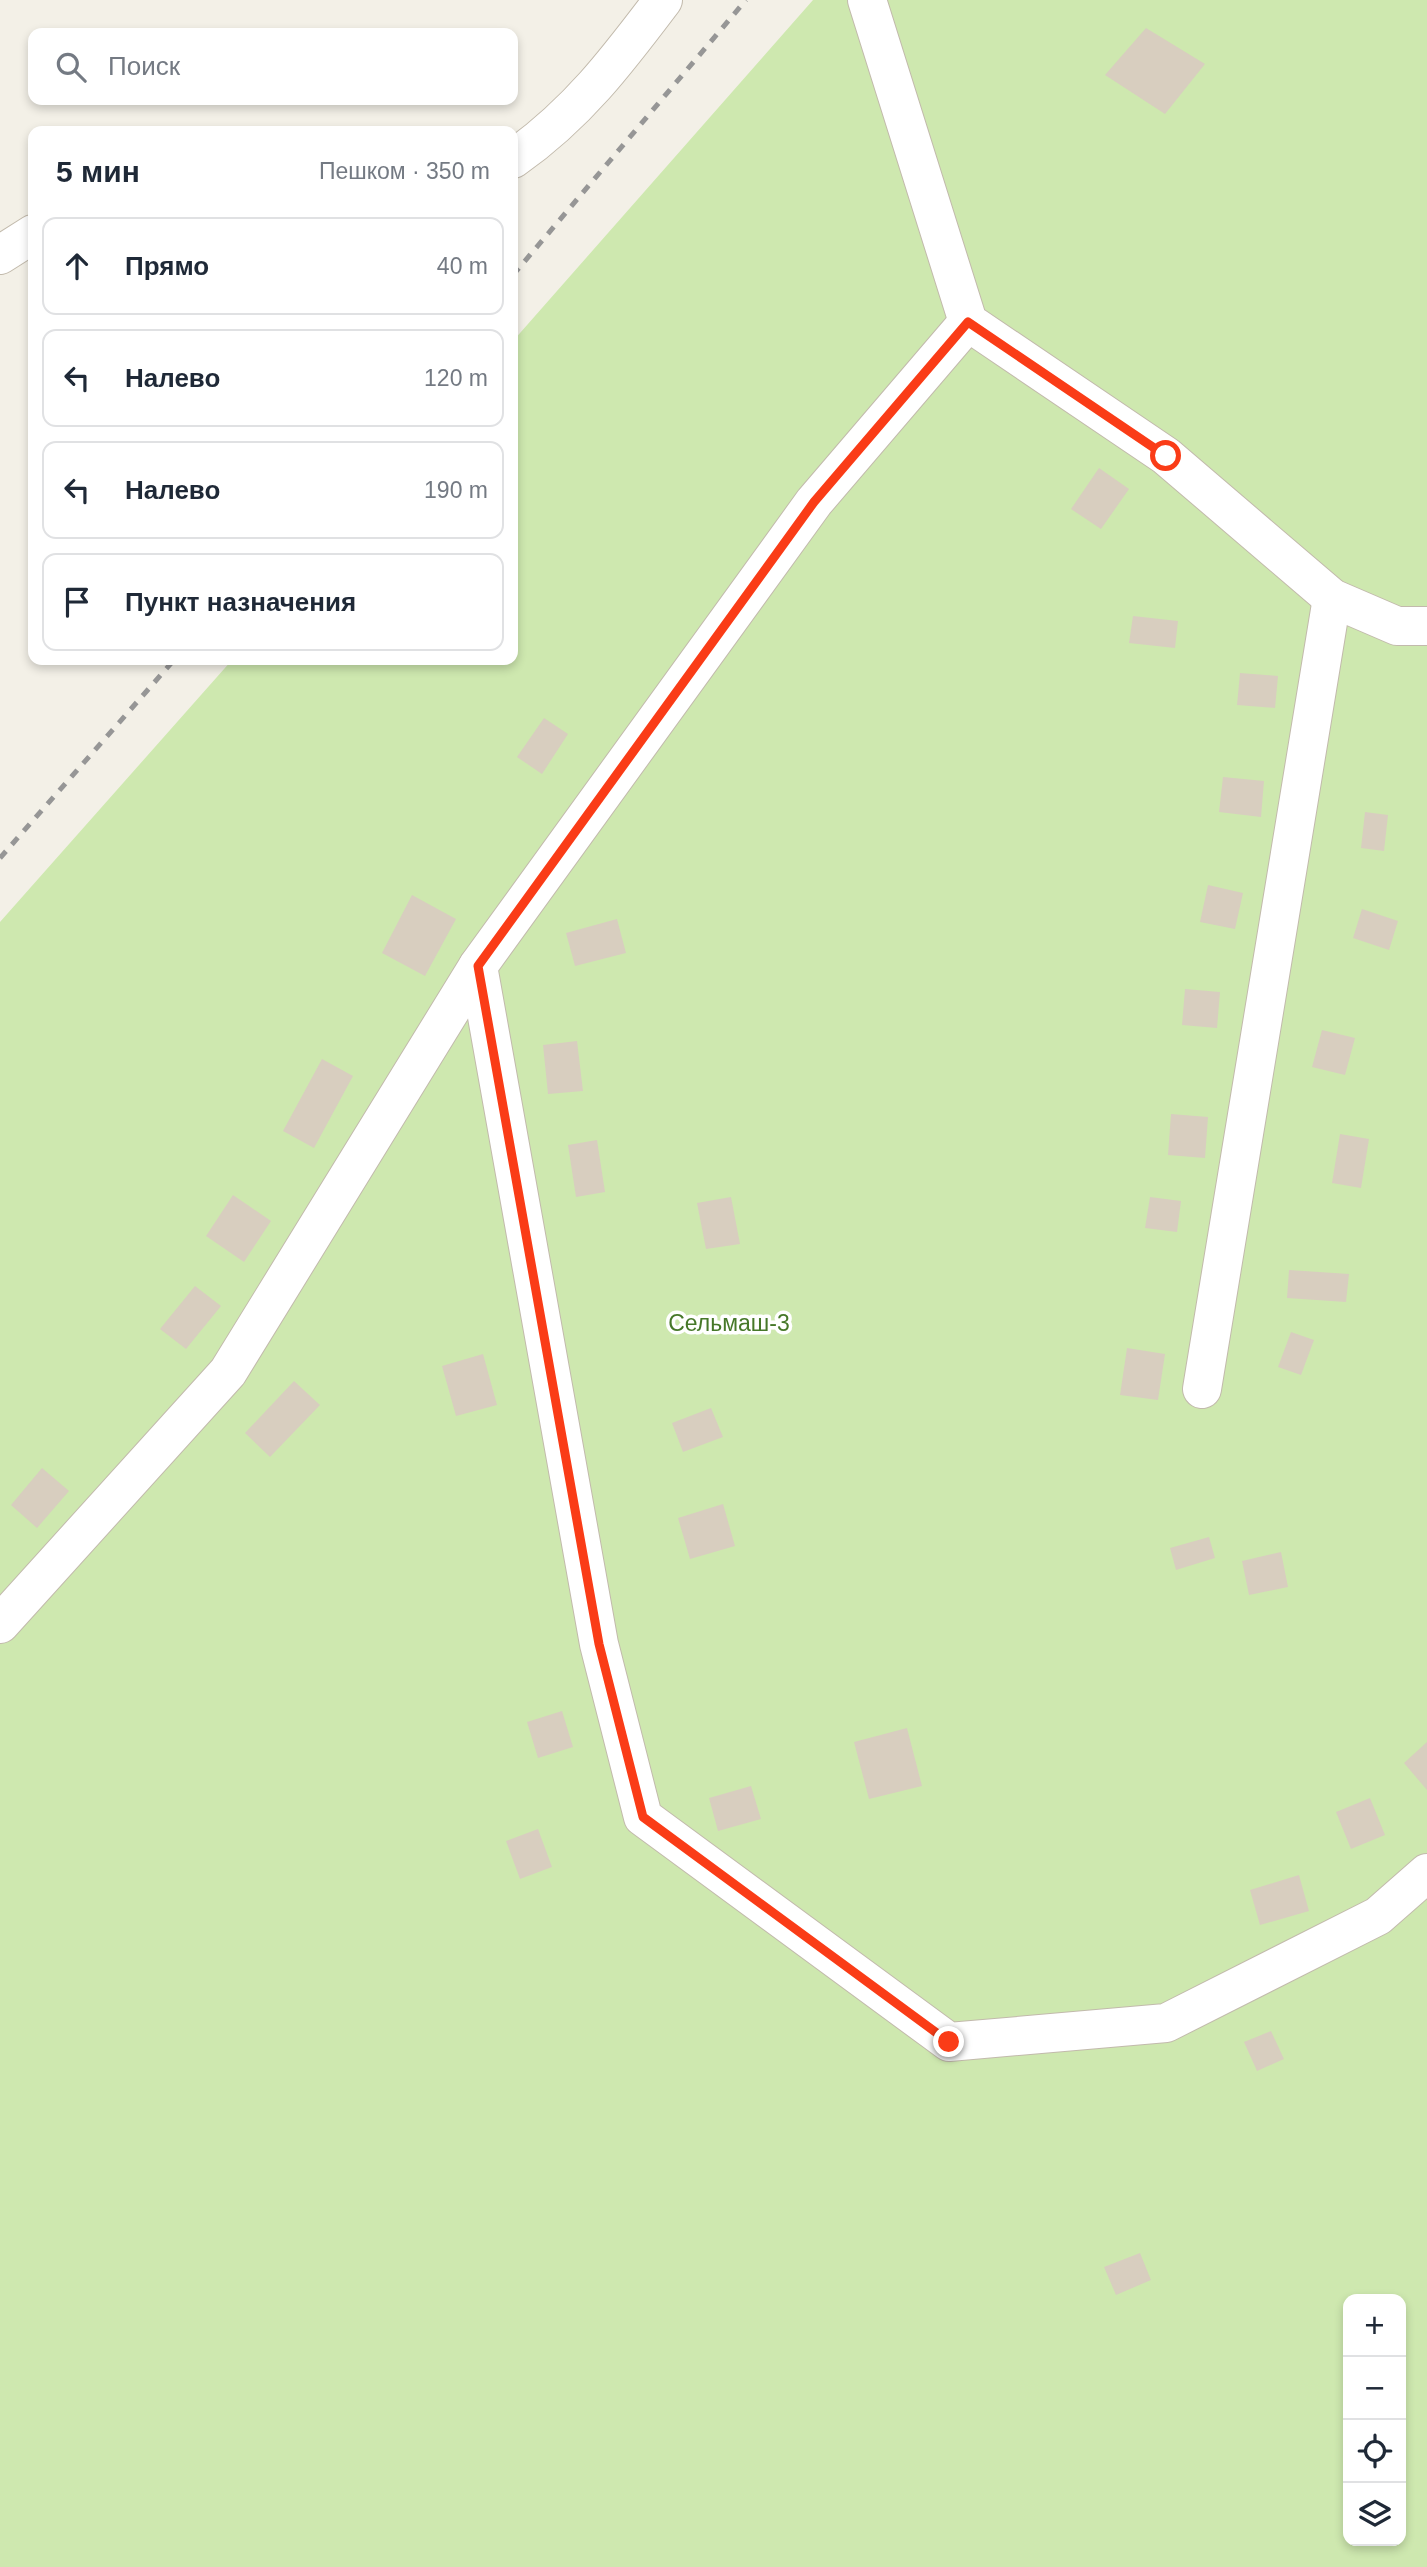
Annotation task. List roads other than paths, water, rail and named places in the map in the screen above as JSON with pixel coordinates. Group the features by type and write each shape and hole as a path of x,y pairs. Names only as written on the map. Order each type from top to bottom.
{"lane":[{"path":"518,155 551,132 601,82 663,0"},
{"path":"867,0 968,322 1166,456 1332,598 1397,626 1427,626"},
{"path":"0,255 28,237"},
{"path":"0,1624 228,1372 478,966 814,502 968,322"},
{"path":"1202,1389 1332,598"},
{"path":"478,966 599,1644 643,1817 949,2042 1166,2022 1378,1916 1427,1873"}],"railway":[{"path":"518,269 746,0"},
{"path":"0,858 170,665"}],"park label":[{"name":"Сельмаш-3","path":"729,1323"}]}
